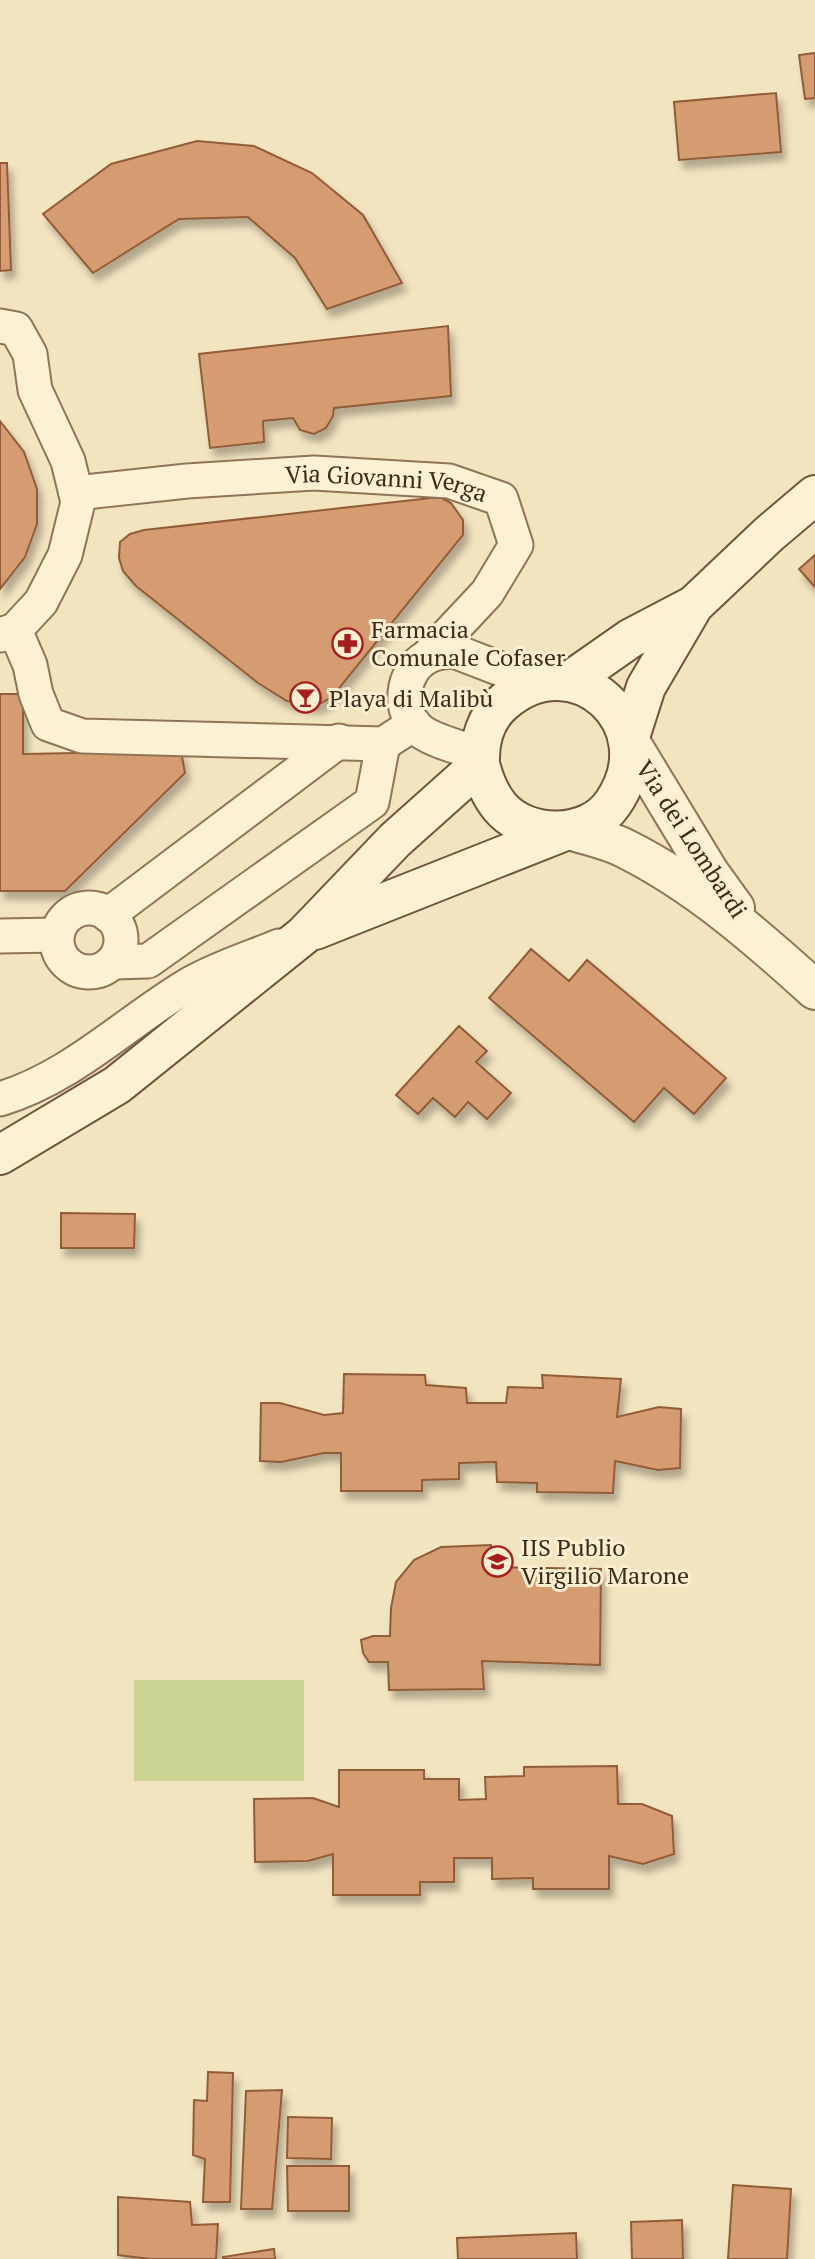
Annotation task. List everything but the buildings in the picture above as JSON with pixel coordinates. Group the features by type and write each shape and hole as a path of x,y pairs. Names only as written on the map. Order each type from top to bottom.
{"main road":[{"path":"570,830 545,831 521,823 501,809 486,788 479,759 484,730 496,709 514,692 552,682 694,604 815,495"},
{"path":"629,740 646,687 694,604"},
{"path":"303,935 592,821 611,807 624,787 630,764 629,740 621,719 607,701 589,689 552,682"},
{"name":"Via dei Lombardi","path":"629,740 709,872 757,937"},
{"path":"0,1155 117,1085 303,935 395,840 479,759"},
{"name":"Via dei Lombardi","path":"570,830 625,848 677,879 757,937 815,990"}],"street":[{"path":"0,326 16,329 30,354 35,390 68,461 78,502 65,555 41,602 8,633 30,664 36,694 48,724 82,736 383,744 414,724"},
{"name":"Via Giovanni Verga","path":"76,493 187,481 314,473 449,481 501,499 516,545 487,593 427,657"},
{"path":"479,759 423,733 414,724 406,709 404,694 407,681 415,667 427,657 454,651 552,682"},
{"path":"108,915 339,741"},
{"path":"113,962 118,953 120,932 116,922 98,910 88,908 67,916 57,935 60,955 75,970 95,972 113,962 148,961 372,803 383,744"},
{"path":"0,936 57,935"},
{"path":"0,1100 26,1091 97,1049 186,986 303,935"}],"green space":[{"path":"134,1680 304,1680 304,1781 134,1781"}],"place":[{"name":"Farmacia Comunale Cofaser","path":"348,643"},
{"name":"Playa di Malibù","path":"306,698"},
{"name":"IIS Publio Virgilio Marone","path":"498,1561"}]}
